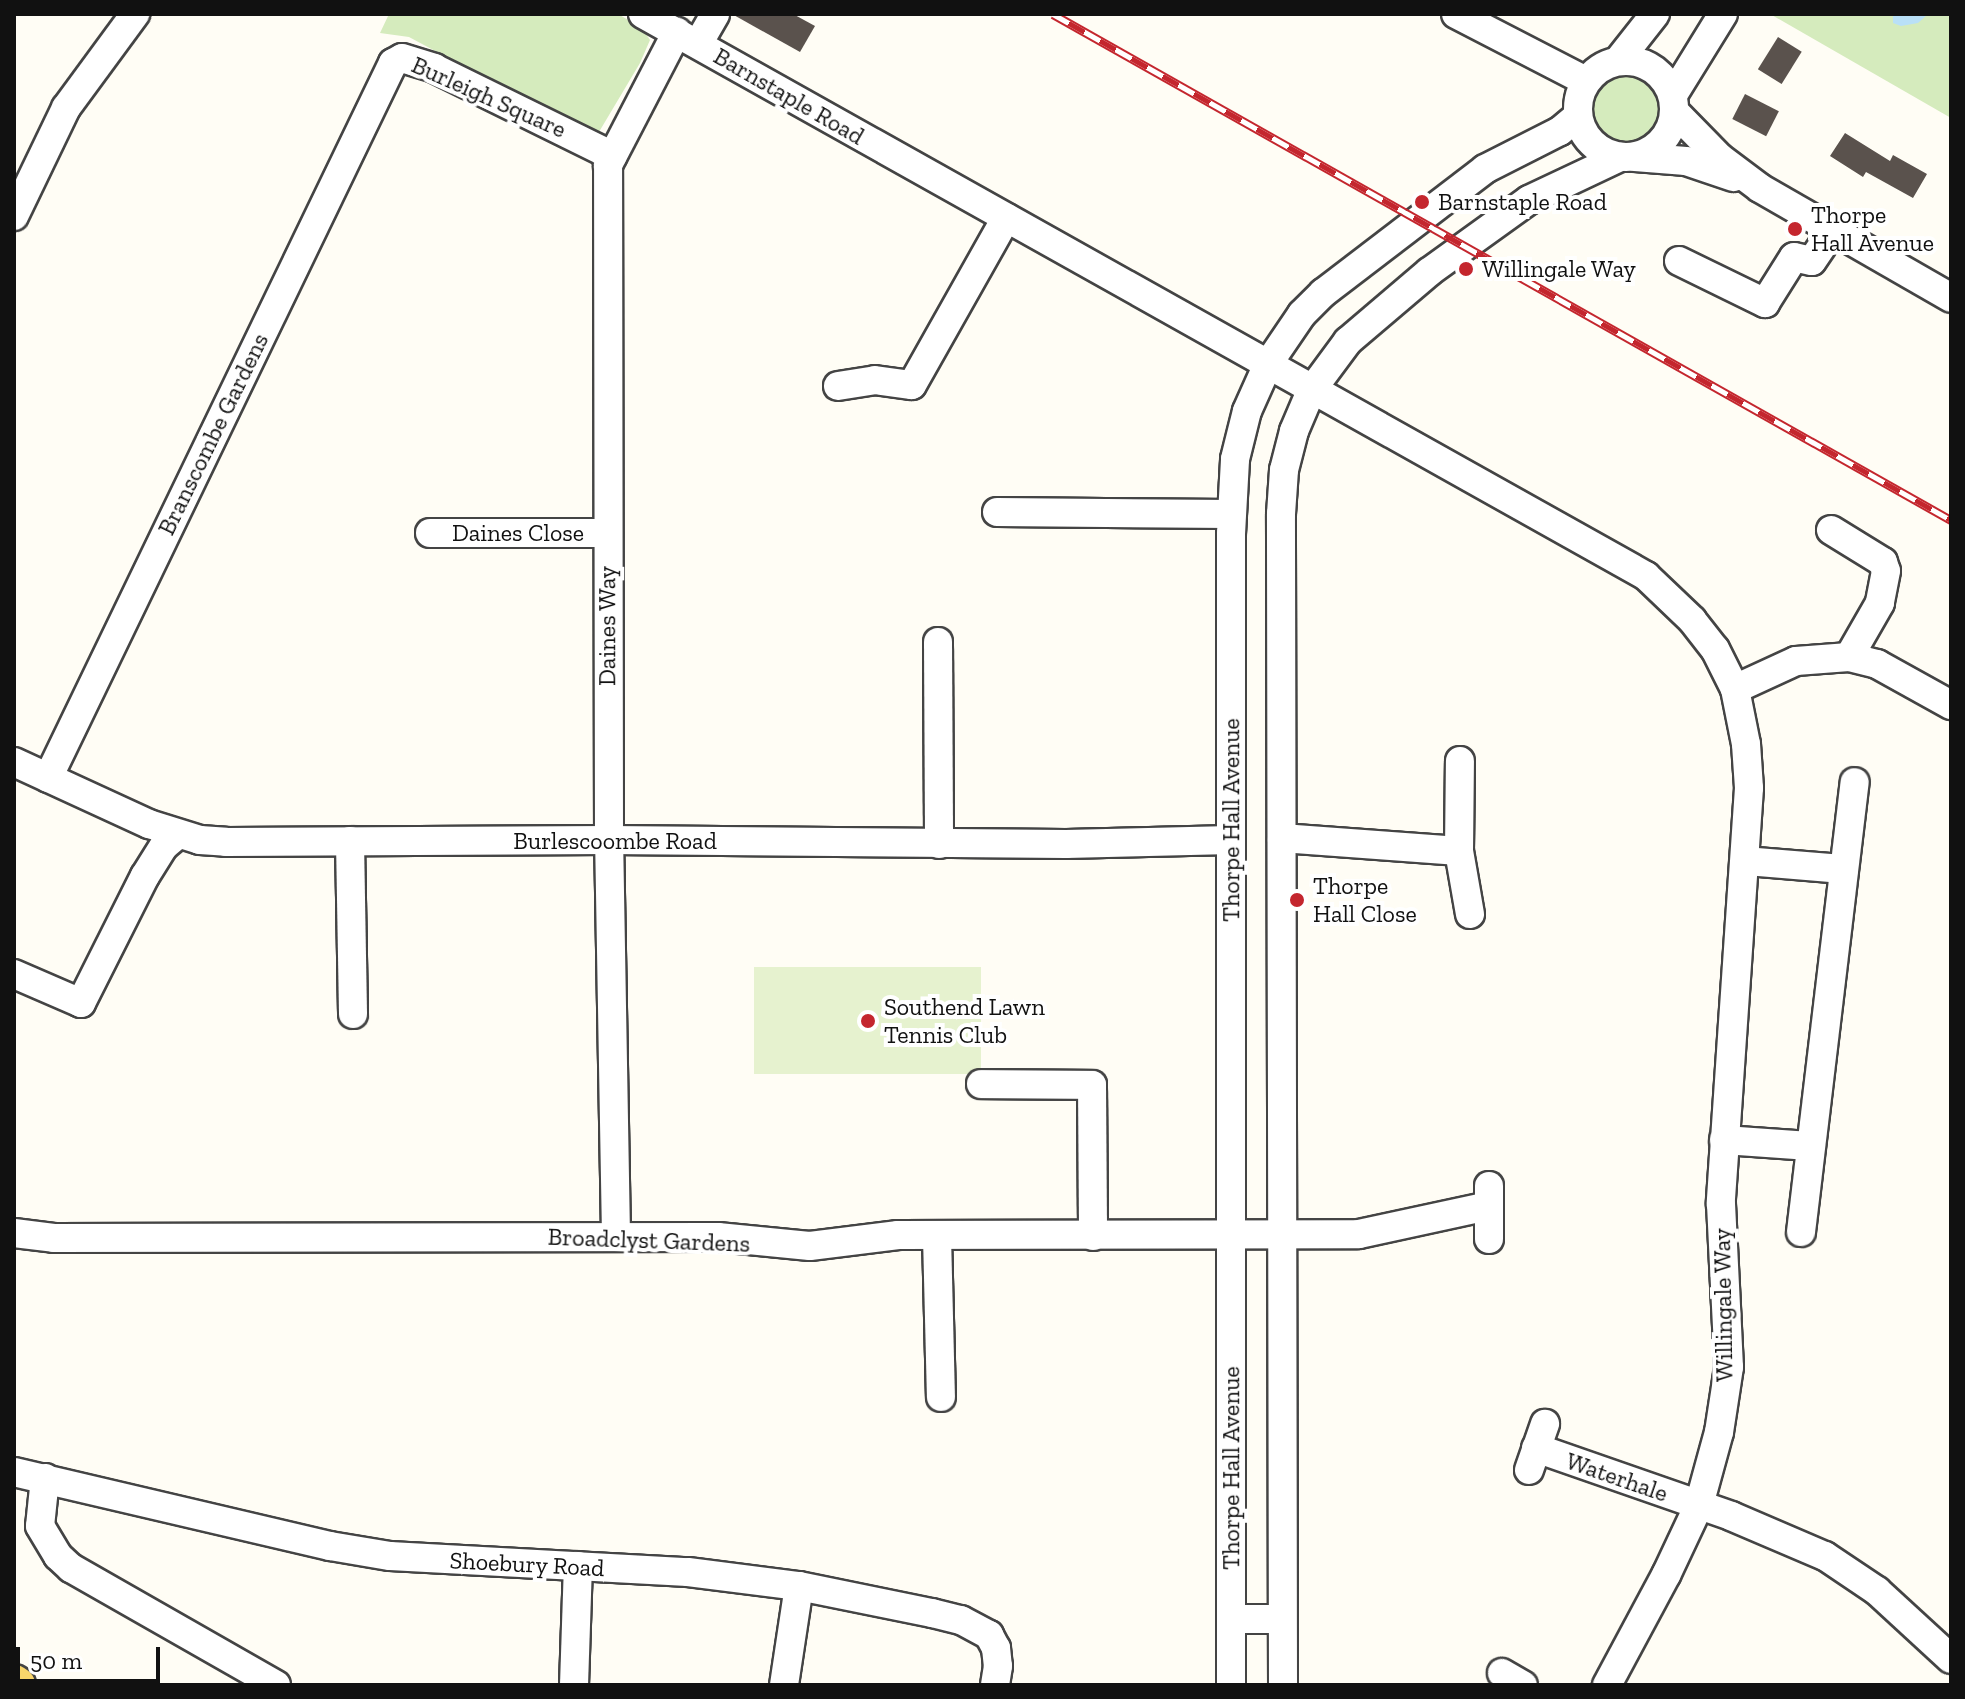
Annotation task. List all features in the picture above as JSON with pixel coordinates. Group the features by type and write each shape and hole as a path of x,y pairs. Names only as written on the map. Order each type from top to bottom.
{"street":[{"path":"14,216 77,90 135,14"},
{"name":"Barnstaple Road","path":"643,14 1311,391"},
{"name":"Daines Way","path":"616,1236 609,840 607,176 613,156 688,38 715,14"},
{"path":"1456,14 1586,81"},
{"path":"1618,61 1655,14"},
{"path":"1283,1685 1281,514 1287,457 1311,391 1348,341 1429,272 1529,200 1628,157 1650,151 1665,138 1674,104 1723,14"},
{"name":"Burleigh Square","path":"379,91 393,63 402,58 416,60 613,156"},
{"path":"1760,188 1711,168 1603,151 1590,141 1578,116 1578,104 1586,81 1604,66 1618,61 1637,62 1654,69 1674,104 1720,158 1760,188 1951,298"},
{"name":"Branscombe Gardens","path":"48,778 379,91"},
{"name":"Thorpe Hall Avenue","path":"1231,1685 1231,514 1235,459 1247,411 1268,364 1302,314 1340,279 1485,169 1552,135 1578,116"},
{"path":"838,386 875,380 912,385 1006,218"},
{"path":"1679,261 1765,303 1794,257 1812,261 1833,230"},
{"name":"Willingale Way","path":"1311,391 1646,576 1692,620 1715,649 1735,689 1746,744 1749,788 1721,1204 1729,1367 1719,1432 1699,1505 1607,1685"},
{"path":"997,512 1231,514"},
{"path":"1831,530 1883,562 1886,571 1880,603 1849,657"},
{"name":"Daines Close","path":"430,533 607,533"},
{"path":"938,642 939,844"},
{"path":"1735,689 1796,661 1849,657 1877,664 1951,705"},
{"path":"1460,761 1459,851 1470,914"},
{"name":"Burlescoombe Road","path":"14,762 177,835 226,842 609,840 939,844 1231,840"},
{"path":"1801,1232 1855,782"},
{"path":"14,974 81,1003 150,867 177,835"},
{"path":"1282,838 1459,851"},
{"path":"350,841 353,1014"},
{"path":"1746,861 1844,869"},
{"path":"981,1084 1092,1085 1093,1236"},
{"path":"1724,1140 1810,1146"},
{"name":"Broadclyst Gardens","path":"14,1233 54,1238 718,1237 810,1246 863,1237 1374,1232 1489,1196 1489,1239"},
{"path":"937,1236 941,1397"},
{"name":"Waterhale","path":"1537,1447 1699,1505 1825,1556 1877,1591 1949,1652"},
{"name":"Shoebury Road","path":"14,1472 330,1546 390,1556 688,1572 799,1586 961,1620 989,1635 996,1648 995,1685"},
{"path":"45,1478 40,1526 58,1556 71,1568 276,1685"},
{"path":"574,1685 578,1566"},
{"path":"784,1685 799,1586"},
{"path":"1231,1619 1282,1619"}],"green space":[{"path":"389,14 618,14 642,28 650,40 640,63 596,137 409,37 380,33"},
{"path":"1770,14 1951,14 1951,118"},
{"path":"1628,76 1653,86 1663,111 1653,136 1628,146 1603,136 1593,111 1603,86"},
{"name":"Southend Lawn Tennis Club","path":"754,967 981,967 981,1074 754,1074"}],"water":[{"path":"1893,14 1928,14 1918,23 1901,26 1893,23"}],"building":[{"path":"732,14 793,14 815,26 800,52"},
{"path":"1778,37 1802,52 1782,84 1758,69"},
{"path":"1745,94 1779,111 1766,136 1732,119"},
{"path":"1845,133 1890,161 1893,155 1927,174 1913,198 1866,172 1863,177 1830,156"}],"railway":[{"path":"1053,14 1951,520"}],"place":[{"name":"Barnstaple Road","path":"1422,202"},
{"name":"Thorpe Hall Avenue","path":"1795,229"},
{"name":"Willingale Way","path":"1466,269"},
{"name":"Thorpe Hall Close","path":"1297,900"},
{"name":"Southend Lawn Tennis Club","path":"868,1021"}]}
